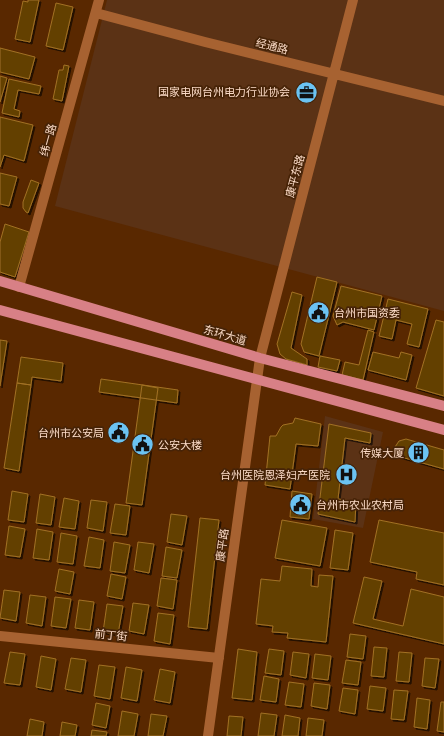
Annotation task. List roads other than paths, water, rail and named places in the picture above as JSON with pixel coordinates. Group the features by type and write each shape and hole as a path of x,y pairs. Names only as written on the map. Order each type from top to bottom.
{"main road":[{"name":"东环大道","path":"0,281 260,358 444,406"},
{"path":"0,310 444,430"}],"street":[{"name":"纬一路","path":"19,287 99,0"},
{"name":"康平东路","path":"260,358 353,0"},
{"name":"经通路","path":"96,13 334,74 444,100"},
{"name":"康平路","path":"208,736 260,358"},
{"name":"前丁街","path":"0,636 219,658"}],"place":[{"name":"国家电网台州电力行业协会","path":"306,92"},
{"name":"台州市国资委","path":"319,313"},
{"name":"台州市公安局","path":"119,433"},
{"name":"公安大楼","path":"142,445"},
{"name":"传媒大厦","path":"419,453"},
{"name":"台州医院恩泽妇产医院","path":"346,475"},
{"name":"台州市农业农村局","path":"301,505"}]}
